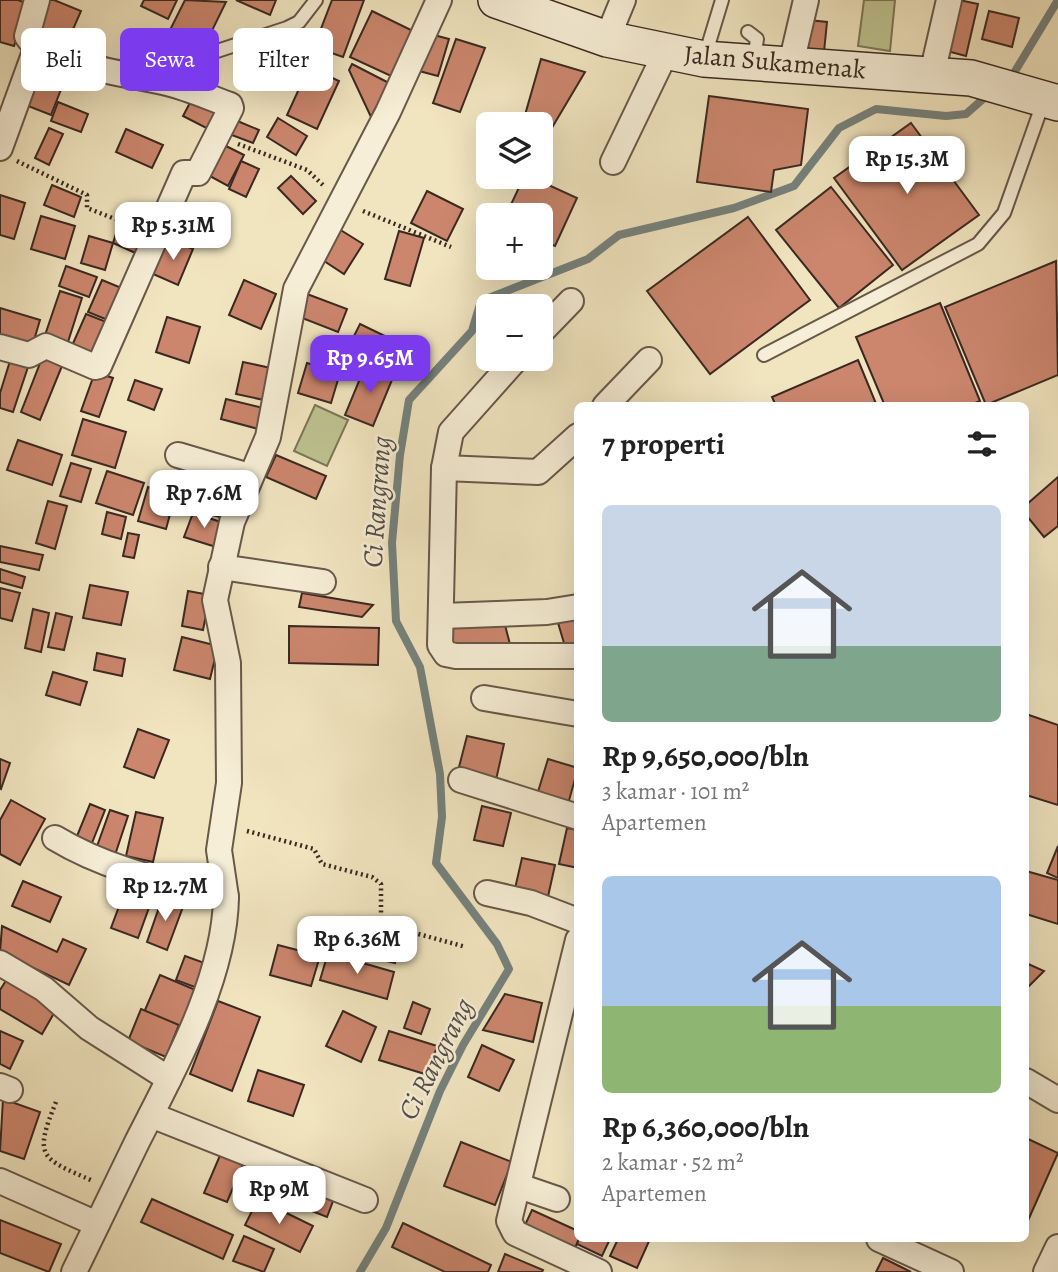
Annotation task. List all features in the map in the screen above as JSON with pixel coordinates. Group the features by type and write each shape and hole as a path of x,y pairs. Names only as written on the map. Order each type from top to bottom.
{"main road":[{"name":"Jalan Sukamenak","path":"495,0 607,38 704,60 751,48 791,64 971,78 1040,97"}],"street":[{"path":"29,28 37,0"},
{"path":"74,1272 169,1079 207,987 224,924 226,897 219,863 230,766 228,663 215,600 236,509 268,437 296,289 342,203 439,0"},
{"path":"607,38 623,0"},
{"path":"791,64 806,0"},
{"path":"932,74 949,0"},
{"path":"613,162 666,52"},
{"path":"0,347 29,355 47,346 97,367 184,173 198,173 231,108 230,105 174,85 106,72"},
{"path":"7,153 24,91"},
{"path":"553,319 571,300"},
{"path":"609,402 649,360"},
{"path":"505,371 463,415 451,432 444,468 440,645 446,654 574,656"},
{"path":"444,468 538,472 574,440"},
{"path":"178,455 249,476"},
{"path":"221,567 323,582"},
{"path":"442,616 547,612 574,608"},
{"path":"484,698 574,713"},
{"path":"461,780 574,816"},
{"path":"55,838 80,853 118,868 226,897"},
{"path":"487,893 531,903 574,919"},
{"path":"574,957 509,1221 515,1233 599,1272"},
{"path":"0,963 44,989 89,1028 169,1079"},
{"path":"1029,1083 1058,1100"},
{"path":"151,1115 365,1200"},
{"path":"0,1181 97,1224"},
{"path":"519,1186 556,1199"},
{"path":"886,1242 951,1272"},
{"path":"1046,1272 1058,1247"}],"lane":[{"path":"219,50 299,22 316,0"},
{"path":"704,60 722,0"},
{"path":"764,355 978,244 1004,213 1040,97"}],"path":[{"path":"218,136 307,170 342,203 451,247"},
{"path":"7,153 88,195 87,208 158,236"},
{"path":"222,825 304,845 314,849 322,864 372,877 381,884 381,919 389,926 466,947"},
{"path":"56,1102 42,1140 43,1152 64,1167 113,1189"}],"green space":[{"path":"864,0 895,0 890,51 858,46"},
{"path":"315,405 348,420 327,466 294,451"}],"building":[{"path":"0,0 18,0 29,4 14,46 0,42"},
{"path":"45,0 54,0 81,11 74,28 33,28"},
{"path":"144,0 177,0 168,19 141,6"},
{"path":"185,0 226,2 213,28 171,28"},
{"path":"236,0 276,0 270,15"},
{"path":"332,0 364,0 343,57 333,54 333,28 321,28"},
{"path":"959,0 978,4 966,56 947,51"},
{"path":"372,11 413,31 391,76 350,57"},
{"path":"989,11 1019,18 1012,47 982,39"},
{"path":"808,20 827,22 824,52 804,50"},
{"path":"430,34 449,39 438,76 419,71"},
{"path":"456,39 485,48 460,112 433,103"},
{"path":"541,59 585,72 553,126 553,112 526,112"},
{"path":"352,64 389,83 371,117 349,70"},
{"path":"333,78 339,81 317,129 287,115 298,91 333,91"},
{"path":"34,91 60,91 51,115 28,106"},
{"path":"194,95 227,112 216,133 183,116"},
{"path":"709,96 808,109 801,165 774,170 771,192 697,182"},
{"path":"58,102 88,114 81,132 51,121"},
{"path":"278,118 307,136 296,155 267,137"},
{"path":"235,120 259,130 253,143 229,134"},
{"path":"911,123 979,215 902,270 834,178"},
{"path":"49,128 63,134 49,165 35,158"},
{"path":"126,129 163,145 152,168 116,152"},
{"path":"224,145 244,155 228,186 208,175"},
{"path":"241,161 259,169 246,197 229,189"},
{"path":"291,176 316,201 303,214 278,188"},
{"path":"52,185 81,197 74,217 44,205"},
{"path":"553,187 577,198 555,246 553,203 512,203 518,189"},
{"path":"831,187 893,265 839,308 776,230"},
{"path":"427,191 463,209 447,241 411,223"},
{"path":"0,195 25,203 14,239 0,235"},
{"path":"183,209 210,222 199,246 171,233"},
{"path":"41,216 75,226 65,259 31,249"},
{"path":"748,217 810,300 710,374 647,291"},
{"path":"119,224 151,237 142,256 113,243"},
{"path":"339,229 363,244 344,274 321,259"},
{"path":"399,231 424,238 410,286 385,279"},
{"path":"89,236 113,243 105,270 81,263"},
{"path":"168,238 193,249 178,285 153,274"},
{"path":"1056,261 1058,375 993,402 985,402 945,307"},
{"path":"66,266 97,277 89,297 59,286"},
{"path":"102,280 124,289 110,321 88,312"},
{"path":"244,280 276,294 261,329 229,315"},
{"path":"60,291 82,298 67,345 44,338"},
{"path":"307,294 347,309 338,332 297,316"},
{"path":"940,303 980,401 883,402 856,337"},
{"path":"0,308 40,320 32,347 0,338"},
{"path":"86,314 109,323 96,357 71,348"},
{"path":"167,317 200,327 189,363 156,352"},
{"path":"360,324 389,338 378,361 349,346"},
{"path":"44,353 64,361 40,420 21,412"},
{"path":"858,360 875,402 774,402 772,397"},
{"path":"10,361 28,367 13,412 0,408 0,393"},
{"path":"243,362 271,368 264,400 236,394"},
{"path":"307,363 340,373 331,403 298,393"},
{"path":"366,364 394,375 373,426 345,415"},
{"path":"95,372 113,378 99,417 81,411"},
{"path":"135,380 162,389 154,410 128,400"},
{"path":"226,399 267,409 262,430 221,419"},
{"path":"83,419 126,432 115,468 72,455"},
{"path":"18,440 62,455 52,485 7,470"},
{"path":"276,455 326,476 316,499 266,477"},
{"path":"71,463 91,469 81,502 60,496"},
{"path":"107,471 144,483 133,515 96,503"},
{"path":"1058,477 1058,526 1044,537 1029,519 1029,502"},
{"path":"198,484 230,492 223,518 192,509"},
{"path":"148,487 175,496 166,529 138,521"},
{"path":"48,501 67,506 55,549 36,543"},
{"path":"107,512 126,517 121,539 102,534"},
{"path":"193,513 224,523 216,547 184,537"},
{"path":"128,533 139,535 134,558 123,556"},
{"path":"0,546 43,555 39,570 0,562"},
{"path":"0,569 25,577 22,588 0,582"},
{"path":"90,585 128,592 121,625 83,618"},
{"path":"0,588 20,593 12,621 0,618"},
{"path":"188,591 210,595 203,630 182,626"},
{"path":"302,593 373,605 362,617 299,607"},
{"path":"33,609 49,613 41,652 25,648"},
{"path":"56,613 72,617 64,650 48,647"},
{"path":"556,616 574,617 574,644 564,643"},
{"path":"446,621 505,625 511,648 445,645"},
{"path":"289,626 379,628 378,665 289,663"},
{"path":"182,637 218,646 210,679 174,670"},
{"path":"97,653 125,659 122,676 94,670"},
{"path":"53,672 87,682 80,705 46,695"},
{"path":"1029,715 1058,725 1058,805 1029,796"},
{"path":"138,729 169,740 154,778 124,767"},
{"path":"467,736 504,744 496,780 458,771"},
{"path":"0,759 10,763 1,789 0,788"},
{"path":"548,759 574,767 574,782 568,804 537,795"},
{"path":"11,800 45,819 20,865 0,854 0,820"},
{"path":"90,804 105,810 92,843 77,836"},
{"path":"482,806 511,813 503,846 474,840"},
{"path":"110,810 128,816 115,855 96,849"},
{"path":"136,812 163,818 153,862 126,856"},
{"path":"567,828 574,829 574,867 559,864"},
{"path":"1058,846 1058,878 1047,873"},
{"path":"522,858 555,865 547,901 514,893"},
{"path":"1029,872 1058,880 1058,924 1029,915"},
{"path":"23,881 61,897 50,922 12,906"},
{"path":"124,893 151,902 138,938 111,928"},
{"path":"163,896 184,904 167,950 147,942"},
{"path":"338,923 400,938 395,963 332,948"},
{"path":"2,926 57,952 63,939 86,949 69,985 0,952"},
{"path":"278,945 320,956 311,986 270,975"},
{"path":"328,953 394,972 387,999 320,980"},
{"path":"185,956 210,965 200,989 176,980"},
{"path":"1029,964 1044,971 1029,986"},
{"path":"160,975 198,991 180,1033 142,1017"},
{"path":"7,979 57,1008 42,1034 0,1009 0,990"},
{"path":"505,994 542,1003 533,1042 483,1030"},
{"path":"218,1001 260,1017 232,1091 190,1074"},
{"path":"413,1002 430,1009 421,1034 404,1028"},
{"path":"141,1009 179,1025 166,1057 128,1041"},
{"path":"343,1011 376,1027 361,1062 326,1046"},
{"path":"0,1031 23,1041 10,1069 0,1064"},
{"path":"389,1031 437,1046 428,1075 379,1060"},
{"path":"482,1045 514,1060 499,1091 468,1077"},
{"path":"258,1070 304,1085 293,1116 248,1101"},
{"path":"3,1099 40,1112 24,1159 0,1151"},
{"path":"1029,1139 1058,1153 1029,1218"},
{"path":"461,1142 512,1162 495,1205 444,1186"},
{"path":"221,1153 244,1162 227,1202 204,1193"},
{"path":"282,1182 333,1201 327,1217 271,1195"},
{"path":"152,1199 233,1235 223,1259 141,1222"},
{"path":"258,1199 313,1226 300,1252 245,1225"},
{"path":"532,1210 574,1229 574,1242 578,1242 575,1248 525,1225"},
{"path":"0,1220 61,1244 49,1272 0,1253"},
{"path":"403,1223 491,1265 488,1272 445,1272 392,1247"},
{"path":"244,1236 274,1249 264,1272 233,1261"},
{"path":"578,1242 609,1242 602,1256 577,1244"},
{"path":"617,1242 649,1242 637,1268 610,1256"},
{"path":"505,1254 543,1270 498,1272"},
{"path":"883,1258 911,1272 876,1272"}],"waterway":[{"name":"Ci Rangrang","path":"1006,80 1014,73 1058,0"},
{"name":"Ci Rangrang","path":"360,1272 386,1228 440,1091 463,1045 509,969 497,944 436,863 442,817 440,774 420,667 396,621 392,543 400,455 409,400 472,331 481,301 588,259 619,235 734,208 794,186 839,128 876,109 946,116 966,114 991,92"}]}
